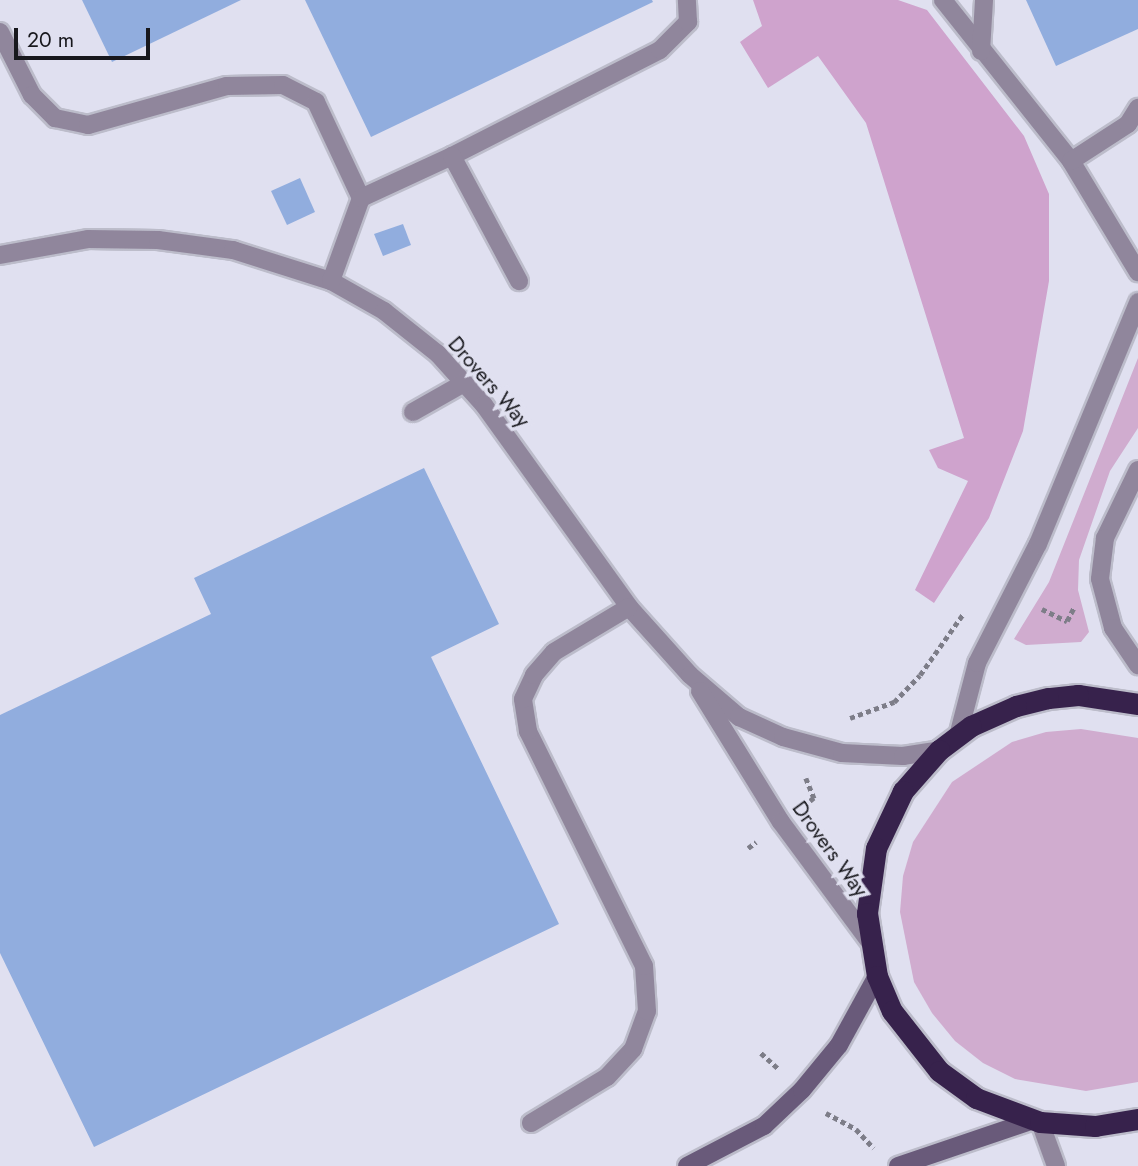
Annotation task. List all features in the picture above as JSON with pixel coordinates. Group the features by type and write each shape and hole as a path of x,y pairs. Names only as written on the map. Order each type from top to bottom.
{"highway":[{"path":"1138,704 1078,695 1048,698 1016,706 958,736 939,750 903,791 876,848 869,880 869,941 877,976 908,1037 939,1072 976,1098 1037,1121 1095,1126 1138,1119"}],"main road":[{"path":"687,1166 764,1126 802,1090 839,1045 877,976"},
{"path":"898,1166 1037,1121"}],"street":[{"path":"361,198 452,156 660,50 688,22 687,0"},
{"path":"943,0 1071,161 1138,272"},
{"path":"981,51 984,0"},
{"path":"0,32 32,95 55,118 88,125 227,86 283,85 317,102 361,198 331,281"},
{"path":"1071,161 1128,124 1138,108"},
{"path":"452,156 519,281"},
{"name":"Drovers Way","path":"0,255 88,239 158,240 233,250 331,281 384,312 438,354 464,383 629,607 690,675 739,717 812,747 872,756 939,750"},
{"path":"958,736 977,663 1038,544 1138,302"},
{"path":"413,412 464,383"},
{"path":"1138,470 1105,538 1100,579 1113,628 1138,665"},
{"path":"531,1123 607,1077 633,1049 647,1011 644,966 528,731 523,699 534,674 554,652 629,607"},
{"name":"Drovers Way","path":"690,675 781,822 869,941"},
{"path":"1037,1121 1056,1166"}],"path":[{"path":"1012,595 1067,621 1075,603 1105,599"},
{"path":"748,848 814,798 804,772 822,716 851,718 894,702 920,674 965,610"}],"shaded area":[{"path":"753,0 898,0 927,10 1024,136 1049,194 1049,281 1023,431 989,518 934,603 915,590 968,481 938,468 929,450 964,438 866,123 818,56 768,88 740,42 762,26"},
{"path":"1138,358 1138,428 1110,471 1079,560 1078,590 1089,632 1081,642 1026,645 1014,639 1049,582"},
{"path":"1081,729 1138,738 1138,1082 1086,1091 1015,1079 983,1063 955,1041 932,1013 914,982 900,912 903,876 913,842 952,782 1012,742 1046,732"}],"building":[{"path":"82,0 241,0 112,62"},
{"path":"305,0 652,0 653,2 371,137"},
{"path":"1026,0 1138,0 1138,29 1056,66"},
{"path":"300,178 315,212 287,225 271,191"},
{"path":"403,224 411,245 383,256 374,234"},
{"path":"424,468 499,624 431,657 559,924 94,1147 0,953 0,715 211,614 194,578"}]}
